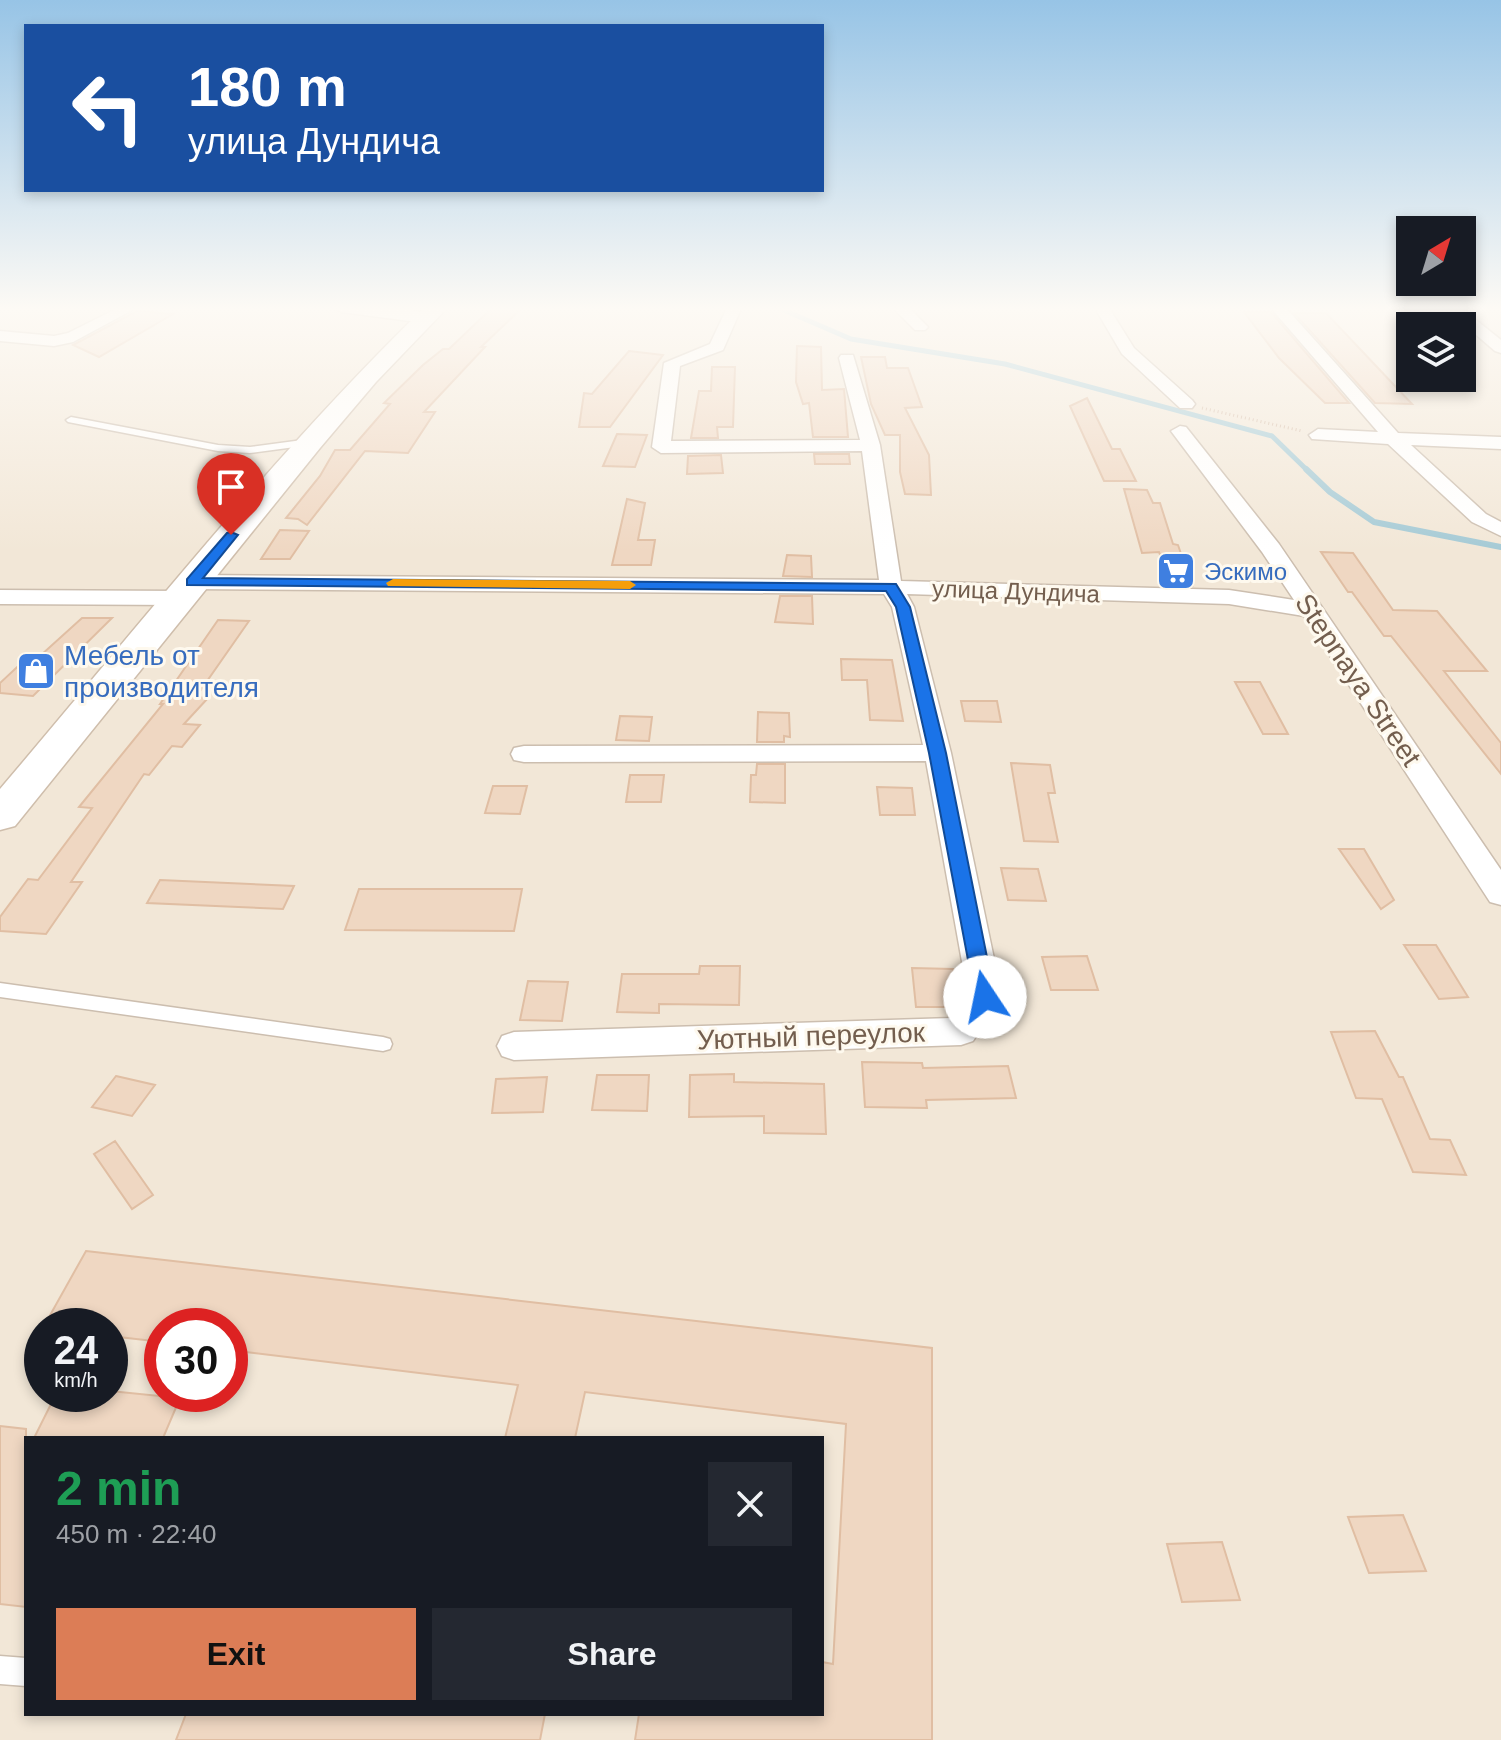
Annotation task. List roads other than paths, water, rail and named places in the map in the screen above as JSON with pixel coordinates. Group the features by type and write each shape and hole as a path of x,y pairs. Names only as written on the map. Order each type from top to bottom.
{"street":[{"path":"0,816 356,389"},
{"path":"669,389 661,447 871,445"},
{"name":"Уютный переулок","path":"514,1046 961,1031 985,997 938,753 903,607 891,587 871,445 856,389"},
{"path":"1170,389 1186,404"},
{"path":"1350,389 1391,436 1479,518 1501,530"},
{"name":"Stepnaya Street","path":"1180,431 1271,549 1501,894"},
{"path":"1318,435 1501,443"},
{"name":"улица Дундича","path":"0,597 186,590 891,587 1229,597 1312,610"},
{"path":"524,754 938,753"}],"lane":[{"path":"71,420 218,448 250,450 310,442"},
{"path":"0,990 383,1044"},
{"path":"0,1670 24,1672"}],"waterway":[{"path":"1098,389 1272,436 1308,471"},
{"path":"1306,469 1330,492 1374,522 1501,547"}],"place":[{"name":"Эскимо","path":"1176,571"},
{"name":"Мебель от производителя","path":"36,671"}]}
